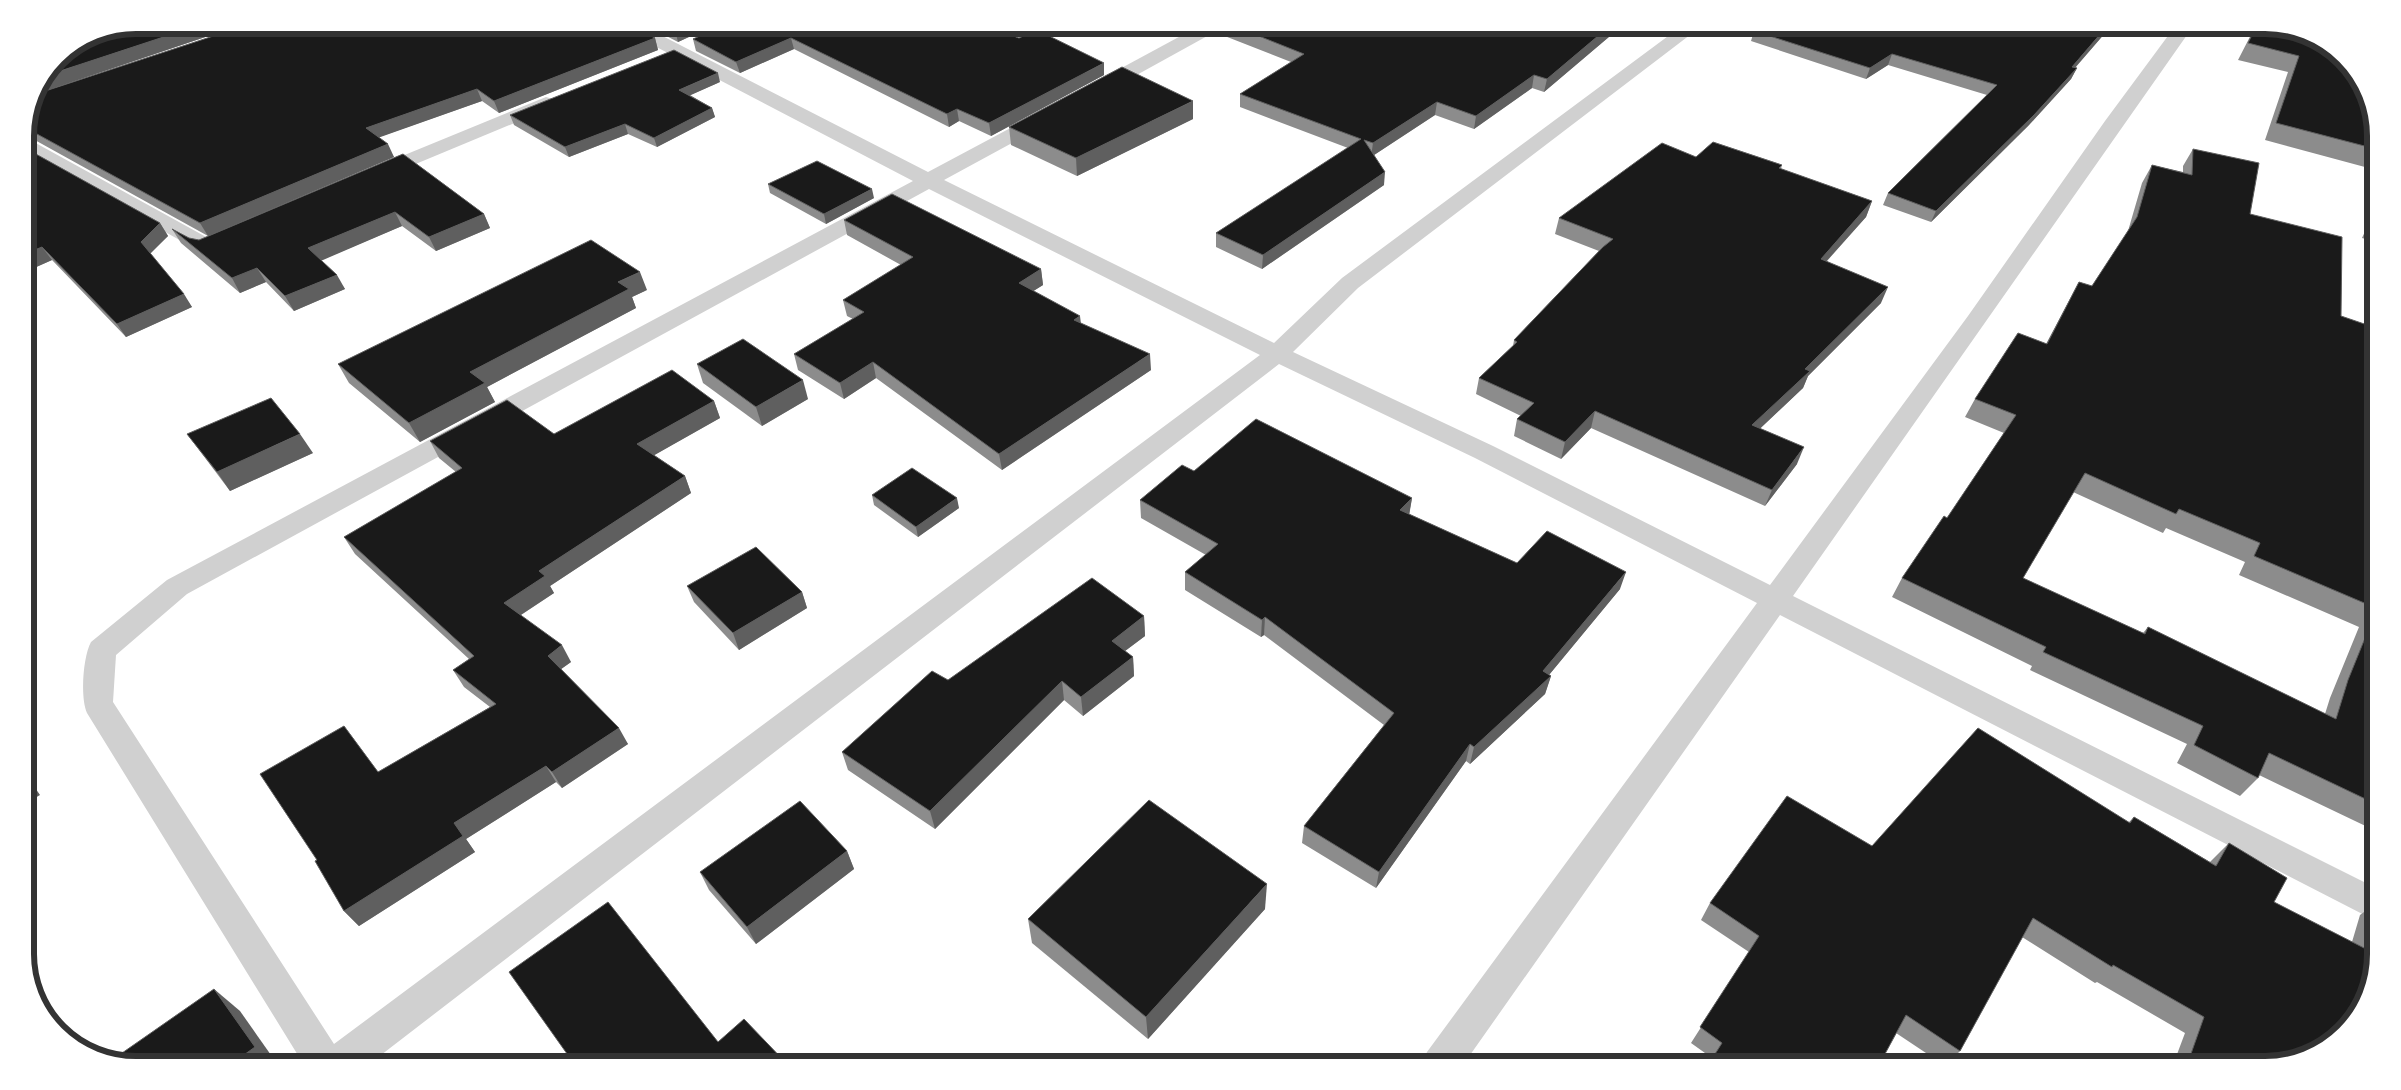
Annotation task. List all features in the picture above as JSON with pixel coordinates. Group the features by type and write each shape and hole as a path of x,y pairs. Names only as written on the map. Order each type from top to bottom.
{"street":[{"path":"646,34 929,181 1277,354 1484,452 2367,900"},
{"path":"320,1056 98,704 101,650 177,587 1197,34"},
{"path":"349,1056 1277,354 1350,283 1682,34"},
{"path":"1446,1056 1775,600 2179,34"},
{"path":"652,61 703,39"},
{"path":"354,183 562,97"},
{"path":"34,150 208,246 244,230"}],"building":[{"path":"136,34 173,34 56,72 79,51 103,39"},
{"path":"219,34 647,34 655,38 494,101 477,89 366,128 388,144 200,223 34,132 37,110 44,91"},
{"path":"704,34 1008,34 1019,38 1028,34 1045,34 1104,63 989,123 957,109 947,114 791,38 736,62 693,39"},
{"path":"1254,34 1600,34 1547,79 1534,75 1476,116 1437,102 1373,143 1364,140 1385,172 1263,255 1216,233 1361,139 1240,94 1304,54"},
{"path":"1763,34 2100,34 2072,67 2077,68 2034,115 1936,211 1888,193 1997,85 1892,54 1870,68"},
{"path":"2252,34 2272,34 2291,37 2316,47 2327,55 2346,74 2357,91 2365,116 2367,147 2276,123 2299,56 2248,43"},
{"path":"674,50 718,73 679,90 712,108 654,138 625,124 565,147 510,115"},
{"path":"1122,67 1193,101 1076,158 1009,127"},
{"path":"1713,142 1782,165 1779,168 1872,201 1821,259 1888,287 1805,369 1810,371 1752,425 1804,447 1772,490 1595,411 1565,442 1517,419 1534,403 1479,378 1517,342 1514,340 1603,247 1613,239 1559,218 1662,143 1696,157"},
{"path":"2193,149 2259,163 2250,214 2342,237 2341,316 2367,325 2367,604 2254,556 2260,543 2179,509 2176,514 2085,473 2023,578 2145,634 2148,627 2336,719 2348,680 2367,633 2367,800 2269,753 2258,778 2194,745 2203,726 2043,652 2046,647 1902,578 1944,516 1947,518 2016,415 1975,399 2018,333 2047,344 2079,282 2092,286 2137,217 2152,165 2192,175"},
{"path":"34,153 160,223 141,242 184,294 117,324 42,247 34,250"},
{"path":"403,154 484,214 429,237 395,212 308,248 337,275 285,296 257,268 232,278 172,229 189,238 199,240"},
{"path":"817,161 872,189 824,214 768,184"},
{"path":"892,194 1041,269 1019,283 1080,316 1074,320 1150,354 999,454 873,362 840,383 794,354 864,312 843,300 913,257 844,220"},
{"path":"591,240 640,272 618,282 629,289 470,372 485,383 409,423 338,364"},
{"path":"743,339 803,380 756,407 697,364"},
{"path":"672,370 714,401 637,444 685,476 539,571 545,576 504,603 562,645 548,656 619,728 552,772 546,766 454,823 463,836 344,911 315,861 317,860 260,774 344,726 378,772 496,704 453,670 474,656 344,537 462,468 430,441 507,400 554,434"},
{"path":"271,398 300,434 217,472 187,434"},
{"path":"1256,419 1412,498 1400,510 1517,563 1547,531 1626,572 1543,671 1551,676 1474,747 1470,744 1379,872 1304,826 1394,713 1265,617 1262,620 1185,572 1218,544 1140,500 1182,465 1194,471"},
{"path":"912,468 957,498 916,527 872,495"},
{"path":"756,547 802,592 733,633 687,586"},
{"path":"1092,578 1144,616 1112,641 1133,657 1081,697 1062,681 930,811 842,752 932,671 948,680"},
{"path":"1978,728 2130,823 2134,817 2216,866 2229,843 2287,878 2274,902 2366,949 2367,946 2366,967 2362,987 2354,1005 2337,1026 2316,1043 2304,1048 2291,1053 2265,1056 2190,1056 2204,1017 2113,965 2112,967 2033,918 1960,1051 1906,1015 1884,1056 1714,1056 1722,1043 1700,1027 1759,936 1710,903 1787,796 1872,846"},
{"path":"1149,800 1267,884 1146,1017 1028,919"},
{"path":"800,801 847,851 747,927 700,872"},
{"path":"608,902 718,1042 744,1019 779,1056 569,1056 509,972"},
{"path":"214,989 255,1047 242,1056 120,1055"}]}
